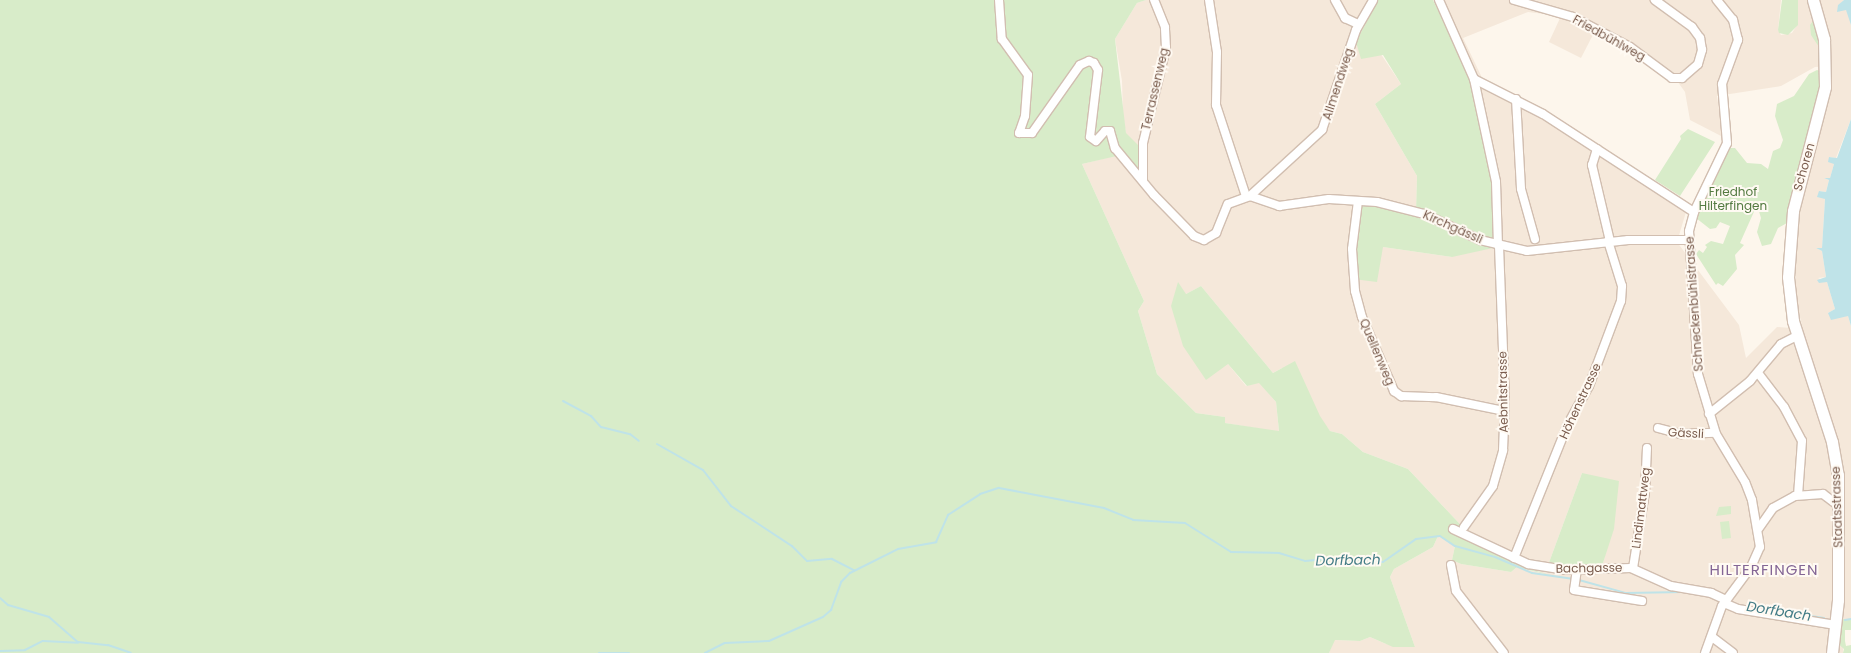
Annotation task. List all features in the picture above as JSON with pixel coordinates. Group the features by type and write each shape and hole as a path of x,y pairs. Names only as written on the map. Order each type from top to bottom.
{"main road":[{"name":"Schoren","path":"1797,336 1789,292 1792,223 1798,186 1821,109 1825,79 1824,39 1813,0"},
{"name":"Staatsstrasse","path":"1797,336 1832,442 1839,506 1836,625 1832,653"}],"street":[{"path":"999,0 1002,39 1028,75 1025,116 1018,133 1032,133 1075,72 1083,64 1090,62 1098,70 1090,137 1096,141 1106,131 1110,131 1114,145 1143,180"},
{"name":"Terrassenweg","path":"1143,180 1142,149 1166,48 1165,27 1154,0"},
{"path":"1209,0 1217,52 1216,105 1248,196"},
{"path":"1335,0 1346,18 1358,24"},
{"name":"Allmendweg","path":"1143,180 1201,240 1214,235 1228,204 1248,196 1324,127 1358,24 1373,0"},
{"name":"Aebnitstrasse","path":"1439,0 1474,79 1496,182 1504,411 1499,470 1493,486 1464,527"},
{"name":"Friedbühlweg","path":"1514,0 1574,17 1630,47 1674,78 1682,78 1698,64 1702,44 1692,27 1656,0"},
{"name":"Schneckenbühlstrasse","path":"1717,0 1730,15 1738,34 1722,84 1728,139 1694,212 1688,240 1698,374 1715,433 1746,482 1759,528"},
{"path":"1474,79 1516,99 1694,212"},
{"path":"1516,99 1521,189 1535,239"},
{"name":"Höhenstrasse","path":"1514,558 1568,424 1590,386 1621,301 1623,289 1609,241 1592,165 1597,149"},
{"name":"Kirchgässli","path":"1248,196 1279,206 1329,200 1358,201 1424,214 1473,238 1498,245 1542,251 1609,241 1688,240"},
{"name":"Quellenweg","path":"1358,201 1352,249 1355,292 1362,318 1394,391 1401,396 1436,397 1504,411"},
{"path":"1709,414 1758,373 1778,347 1797,336"},
{"path":"1758,373 1784,407 1800,437 1802,459 1798,495"},
{"name":"Gässli","path":"1658,428 1681,434 1715,433"},
{"name":"Lindimattweg","path":"1633,568 1645,492 1647,448"},
{"path":"1705,653 1725,601 1757,555 1759,528 1773,508 1798,495 1823,494 1839,506"},
{"name":"Bachgasse","path":"1453,529 1514,558 1547,568 1576,580 1633,568 1675,588 1711,593 1738,609 1836,625"},
{"path":"1451,565 1456,591 1504,653"},
{"path":"1576,580 1642,601"},
{"path":"1712,637 1733,653"}],"shaded area":[{"path":"1146,0 1378,0 1362,26 1401,84 1375,104 1417,176 1416,212 1383,247 1452,257 1469,74 1433,0 1781,0 1778,30 1781,35 1792,33 1797,25 1798,0 1844,0 1840,4 1849,13 1851,25 1851,119 1836,158 1829,157 1834,164 1830,178 1824,178 1829,180 1826,192 1819,191 1825,199 1822,248 1816,248 1822,251 1826,277 1818,278 1827,282 1835,309 1828,313 1848,316 1851,326 1851,619 1845,620 1843,653 1329,653 1334,640 1360,641 1370,637 1386,644 1415,647 1390,577 1394,569 1433,547 1438,536 1455,546 1452,560 1461,564 1511,572 1517,567 1555,577 1533,570 1473,538 1408,469 1363,452 1342,434 1330,431 1282,368 1273,373 1201,286 1186,294 1228,364 1246,386 1259,382 1276,402 1279,432 1225,423 1225,417 1196,413 1157,374 1138,311 1144,301 1082,164 1122,154 1133,143 1126,134 1123,115 1122,81 1115,39 1137,3","holes":["1528,12 1561,16 1549,42 1581,58 1597,27 1643,50 1670,71 1685,92 1690,120 1723,137 1717,96 1781,86 1815,67 1831,66 1828,93 1804,179 1796,236 1796,302 1803,329 1777,327 1746,358 1739,325 1677,242 1686,212 1561,128 1486,86 1463,38","1582,473 1605,556 1602,566 1547,568"]}],"green space":[{"path":"0,0 1146,0 1137,3 1115,39 1126,133 1142,149 1143,178 1121,155 1082,164 1144,301 1138,311 1157,374 1196,413 1225,417 1225,423 1279,431 1276,402 1259,383 1247,386 1228,364 1206,380 1183,346 1171,306 1178,282 1186,294 1201,286 1273,373 1295,361 1320,416 1330,431 1342,434 1363,452 1408,469 1473,538 1533,570 1557,577 1517,567 1511,572 1461,564 1452,560 1455,546 1438,536 1433,547 1394,569 1390,577 1415,647 1393,647 1370,637 1360,641 1335,640 1329,653 0,653"},
{"path":"1378,0 1433,0 1469,74 1492,153 1493,248 1452,257 1383,247 1377,282 1353,279 1358,201 1416,212 1417,176 1375,104 1401,84 1383,55 1361,59 1356,42"},
{"path":"1782,0 1798,0 1798,25 1788,35 1779,33 1778,30"},
{"path":"1815,18 1821,50 1811,35 1810,25"},
{"name":"Friedhof Hilterfingen","path":"1817,70 1826,73 1787,223 1778,228 1771,244 1762,246 1757,232 1761,218 1757,205 1740,243 1744,245 1735,255 1737,269 1723,286 1718,283 1716,285 1696,254 1699,250 1703,253 1707,247 1705,245 1711,241 1723,244 1730,226 1720,222 1716,228 1710,229 1696,218 1730,148 1735,148 1747,163 1761,164 1768,169 1773,151 1780,148 1783,140 1775,116 1777,104 1794,96 1809,74"},
{"path":"1688,129 1715,142 1680,196 1655,180 1681,139 1680,136"},
{"path":"1582,473 1619,481 1614,529 1602,566 1547,568"},
{"path":"1731,506 1731,514 1716,516 1719,507"},
{"path":"1729,521 1731,538 1722,539 1720,522"},
{"path":"1837,619 1851,619 1851,630 1845,630 1845,641 1846,646 1851,645 1851,653 1843,653 1844,649 1834,640"}],"water":[{"path":"1844,0 1851,0 1851,25 1846,10 1837,12 1838,5"},
{"path":"1851,119 1851,326 1848,316 1831,320 1828,313 1835,309 1827,282 1819,283 1817,280 1826,277 1822,251 1816,248 1822,248 1825,199 1817,197 1819,191 1826,192 1829,180 1824,178 1830,178 1834,164 1828,162 1829,157 1837,158"}],"waterway":[{"path":"563,401 591,416 601,427 630,434 639,441"},
{"path":"657,444 703,470 731,506 792,546 807,561 832,559 854,570"},
{"name":"Dorfbach","path":"705,653 725,643 769,641 823,617 831,610 841,582 850,573 898,549 936,542 948,515 980,494 999,488 1104,508 1133,520 1185,523 1231,552 1279,553 1305,561 1341,558 1383,562 1416,539 1440,536 1455,546 1495,557 1532,573 1574,579"},
{"name":"Dorfbach","path":"1579,580 1626,593 1684,592"},
{"path":"0,598 8,605 49,617 78,642 108,645 131,653"},
{"name":"Dorfbach","path":"1738,605 1824,618"},
{"name":"Dorfbach","path":"1845,620 1851,619"},
{"path":"0,651 25,650 43,641 78,643"},
{"path":"599,653 629,653"}],"district":[{"name":"HILTERFINGEN","path":"1764,570"}]}
